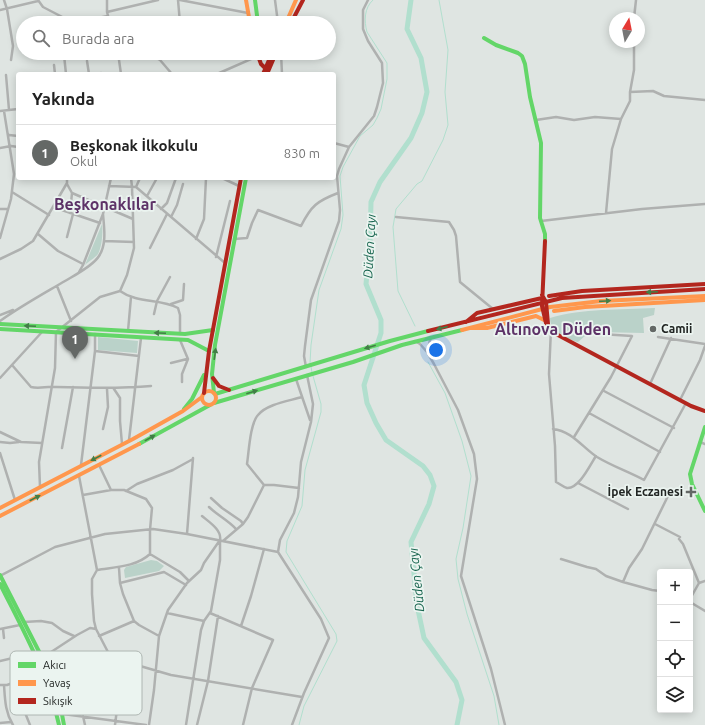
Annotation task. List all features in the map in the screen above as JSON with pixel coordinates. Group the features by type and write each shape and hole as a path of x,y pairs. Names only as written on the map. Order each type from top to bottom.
{"main road":[{"path":"254,0 257,16"},
{"path":"289,16 296,0"},
{"path":"295,16 303,0"},
{"path":"245,1 249,16"},
{"path":"484,38 522,56 541,143 541,221 545,234 542,296 544,303 544,320"},
{"path":"259,60 266,71"},
{"path":"268,60 270,65"},
{"path":"266,71 268,60"},
{"path":"266,71 272,60"},
{"path":"212,404 204,403 203,395 206,370 240,180"},
{"path":"212,404 216,399 212,374 219,324 246,180"},
{"path":"549,296 582,291 705,284"},
{"path":"0,508 122,445 183,411 210,391 214,393 228,390 390,341 562,298 705,289"},
{"path":"575,297 582,291"},
{"path":"466,322 477,313 542,296"},
{"path":"0,516 100,465 212,404 353,362 432,336 544,309 578,303 705,296"},
{"path":"554,311 585,307 705,300"},
{"path":"578,303 585,307"},
{"path":"544,309 550,326"},
{"path":"466,328 487,328 536,316 544,320 556,334 680,400 705,411"},
{"path":"0,322 62,328 180,334 213,330"},
{"path":"0,329 188,340 209,351"},
{"path":"183,411 192,399 206,370"},
{"path":"212,374 215,383 218,386 228,390"},
{"path":"705,426 703,443 690,474 692,484 705,511"},
{"path":"0,576 38,651"},
{"path":"0,584 33,651"},
{"path":"57,715 59,725"},
{"path":"63,715 64,725"}],"street":[{"path":"4,0 7,9 13,46 11,60"},
{"path":"0,10 39,0 43,7 60,16"},
{"path":"106,0 107,14"},
{"path":"100,16 158,0"},
{"path":"180,16 179,0 248,13"},
{"path":"275,0 277,16"},
{"path":"306,367 304,356 311,300 336,230 340,210 337,176 349,147 374,116 378,107 383,83 382,63 368,41 363,29 363,10 365,3 368,0"},
{"path":"635,12 636,0"},
{"path":"606,213 612,149 621,119 630,101 634,70 634,48"},
{"path":"65,60 66,72"},
{"path":"119,60 121,72"},
{"path":"160,60 170,72"},
{"path":"221,72 246,60"},
{"path":"281,60 282,72"},
{"path":"87,61 89,72"},
{"path":"54,65 55,72"},
{"path":"6,75 9,110"},
{"path":"630,92 653,91 664,96 705,100"},
{"path":"0,111 16,109"},
{"path":"0,238 12,192 14,174 11,146 4,111"},
{"path":"535,120 556,117 574,120 595,117 621,119"},
{"path":"9,135 16,136"},
{"path":"336,144 349,147"},
{"path":"0,148 16,147"},
{"path":"0,259 29,244 38,234 68,180"},
{"path":"0,322 17,309 77,274 99,257 104,241 104,214 110,180"},
{"path":"120,291 127,275 134,242 134,187 132,180"},
{"path":"134,187 139,180"},
{"path":"147,196 156,180"},
{"path":"161,209 167,203 175,180"},
{"path":"196,239 204,219 206,180"},
{"path":"226,180 239,186"},
{"path":"67,183 72,193 71,213 67,237"},
{"path":"170,217 177,205 183,184"},
{"path":"109,186 134,187 147,196 216,257 225,263"},
{"path":"12,192 49,215"},
{"path":"72,193 133,219"},
{"path":"234,239 247,238 258,210 301,226 308,212 317,202 338,193"},
{"path":"216,257 230,200"},
{"path":"541,221 606,213 705,204"},
{"path":"53,207 104,224"},
{"path":"0,209 8,209"},
{"path":"77,274 83,264 104,214"},
{"path":"150,248 167,214"},
{"path":"396,217 449,222 456,236 460,282 493,310"},
{"path":"38,234 58,251 83,264"},
{"path":"104,241 134,242"},
{"path":"154,314 157,301 170,277"},
{"path":"171,304 184,300 184,284"},
{"path":"57,286 71,321"},
{"path":"40,487 39,462 55,368 56,332 100,297 120,291 143,301 157,301 171,304 178,308 180,315 180,334"},
{"path":"128,331 131,297"},
{"path":"0,315 17,309"},
{"path":"550,326 549,374 556,482 563,487 569,488 574,486 578,483 596,456"},
{"path":"0,378 42,332"},
{"path":"81,466 91,389 95,351 95,334"},
{"path":"574,437 618,367 632,336 601,334"},
{"path":"432,336 429,346 434,364"},
{"path":"658,337 705,345 700,360 680,400"},
{"path":"129,441 141,338"},
{"path":"650,384 671,338"},
{"path":"180,340 188,359 182,374 182,382"},
{"path":"415,341 427,352 434,364 458,410 474,454 477,479 461,576 491,669 505,725"},
{"path":"95,351 139,356"},
{"path":"171,363 188,359"},
{"path":"12,365 31,387 39,389 52,387 107,389 151,386"},
{"path":"292,725 302,697 329,638 320,620 278,552 280,540 294,513 299,488 301,462 311,422 313,404 307,375"},
{"path":"296,379 311,422"},
{"path":"62,448 73,387"},
{"path":"114,388 120,398 122,445"},
{"path":"103,429 108,407 107,389"},
{"path":"604,391 674,428"},
{"path":"264,485 247,464 255,420 260,413 275,405 302,397"},
{"path":"553,429 574,437 596,456 644,480 674,428 686,403"},
{"path":"589,412 660,452"},
{"path":"0,432 20,442"},
{"path":"0,442 42,443"},
{"path":"0,453 16,500"},
{"path":"126,491 137,484 173,470 193,458 187,534"},
{"path":"100,465 111,490"},
{"path":"79,476 97,570 92,579 94,621 99,636 107,651"},
{"path":"578,483 628,509"},
{"path":"264,485 299,488"},
{"path":"149,725 159,636 167,613 189,581 201,570 204,563 221,541 243,524 254,507 264,485"},
{"path":"83,495 111,490 126,491 146,499 152,508 150,554 145,559 119,568 97,570"},
{"path":"623,582 629,568 642,549 668,496"},
{"path":"211,498 243,524"},
{"path":"209,507 218,516 232,524 236,529"},
{"path":"186,725 201,630 204,621 210,613 220,560 221,536 219,532 202,516"},
{"path":"654,524 679,538 683,544 699,583"},
{"path":"0,576 55,547 105,534 150,530 187,534 278,552"},
{"path":"241,626 252,596 264,549"},
{"path":"150,554 180,572 189,581"},
{"path":"561,559 596,569 606,576 623,582 657,591"},
{"path":"119,568 120,583 123,594 134,621 159,636"},
{"path":"120,583 164,572 186,585"},
{"path":"693,594 699,583 705,581"},
{"path":"693,602 705,611"},
{"path":"167,613 204,621"},
{"path":"210,613 272,640 252,688 243,725"},
{"path":"197,725 208,681 218,616"},
{"path":"24,622 41,621 52,623 63,631 74,636"},
{"path":"99,636 134,621"},
{"path":"4,638 1,629 20,625"},
{"path":"52,651 74,636 90,628 96,629"},
{"path":"0,661 10,659"},
{"path":"142,667 208,681 302,697"},
{"path":"0,685 10,684"},
{"path":"4,685 6,710 13,725"},
{"path":"26,715 30,725"},
{"path":"73,715 146,725"},
{"path":"115,725 117,715"},
{"path":"83,716 85,725"},
{"path":"0,723 11,722"}],"green space":[{"path":"102,224 102,239 98,254 85,265"},
{"path":"655,308 654,315 643,318 644,333 596,332 585,336 578,342 564,337 556,331 550,318 575,312"},
{"path":"98,337 138,341 137,353 98,350"},
{"path":"151,560 157,561 164,566 159,571 125,578 124,570 126,567"}],"waterway":[{"path":"310,363 311,345 319,290 341,229 343,215 340,176 343,167 360,136 373,125 377,118 381,109 387,79 387,63 367,32 366,28 366,11 373,0"},
{"name":"Düden Çayı","path":"411,0 407,29 421,58 427,92 422,113 411,138 380,182 371,202 370,245 366,284 381,320 381,333 364,385 367,403 386,440 423,466 430,475 434,486 429,504 411,542 417,605 424,638 456,682 462,700 457,725"},
{"path":"415,326 398,291 393,227 396,209 417,184 422,181 443,140 448,125 445,92 448,50 439,0"},
{"path":"428,362 445,393 462,441 471,476 463,528 456,559 458,579 467,614 494,696 499,725"},
{"path":"311,366 312,373"},
{"path":"299,725 304,706 337,641 336,634 286,552 287,541 302,506 305,470 321,412 321,404 313,376"}],"traffic: fast":[{"path":"255,0 257,16"},
{"path":"484,38 496,45 518,53 522,56 525,64 530,97 541,143 540,218 545,234 545,241"},
{"path":"214,393 212,374 215,345 246,180"},
{"path":"0,324 185,334 213,330"},
{"path":"0,329 188,340 209,351"},
{"path":"214,403 353,362 402,345 462,330"},
{"path":"215,394 428,331"},
{"path":"184,409 192,399 204,375"},
{"path":"139,444 210,405"},
{"path":"705,427 690,474 692,484 705,511"},
{"path":"0,575 39,651"},
{"path":"0,584 33,651"},
{"path":"56,715 59,725"},
{"path":"62,715 64,725"}],"traffic: slow":[{"path":"246,0 249,16"},
{"path":"289,16 296,0"},
{"path":"462,330 550,307 601,301 705,296"},
{"path":"554,311 585,307 705,300"},
{"path":"471,328 487,328 536,316 544,320"},
{"path":"206,391 212,391 216,395 216,398 216,401 212,405 206,405 202,401 202,395 206,391"},
{"path":"0,508 133,439 183,411 202,397"},
{"path":"0,516 139,444"}],"traffic: jam":[{"path":"295,16 303,0"},
{"path":"260,60 266,69"},
{"path":"264,72 269,60"},
{"path":"268,72 273,60"},
{"path":"204,393 209,351 241,180"},
{"path":"545,241 542,306 546,323 556,334 691,406 705,411"},
{"path":"549,296 582,291 705,284"},
{"path":"428,331 562,298 705,289"},
{"path":"542,295 546,302 548,324"},
{"path":"466,322 477,313 542,298"},
{"path":"213,378 219,386 229,390"}],"place":[{"name":"Camii","path":"653,329"},
{"name":"Beşkonak İlkokulu","path":"75,359"},
{"name":"İpek Eczanesi","path":"691,492"}],"district":[{"name":"Beşkonaklılar","path":"105,204"},
{"name":"Altınova Düden","path":"553,329"}]}
